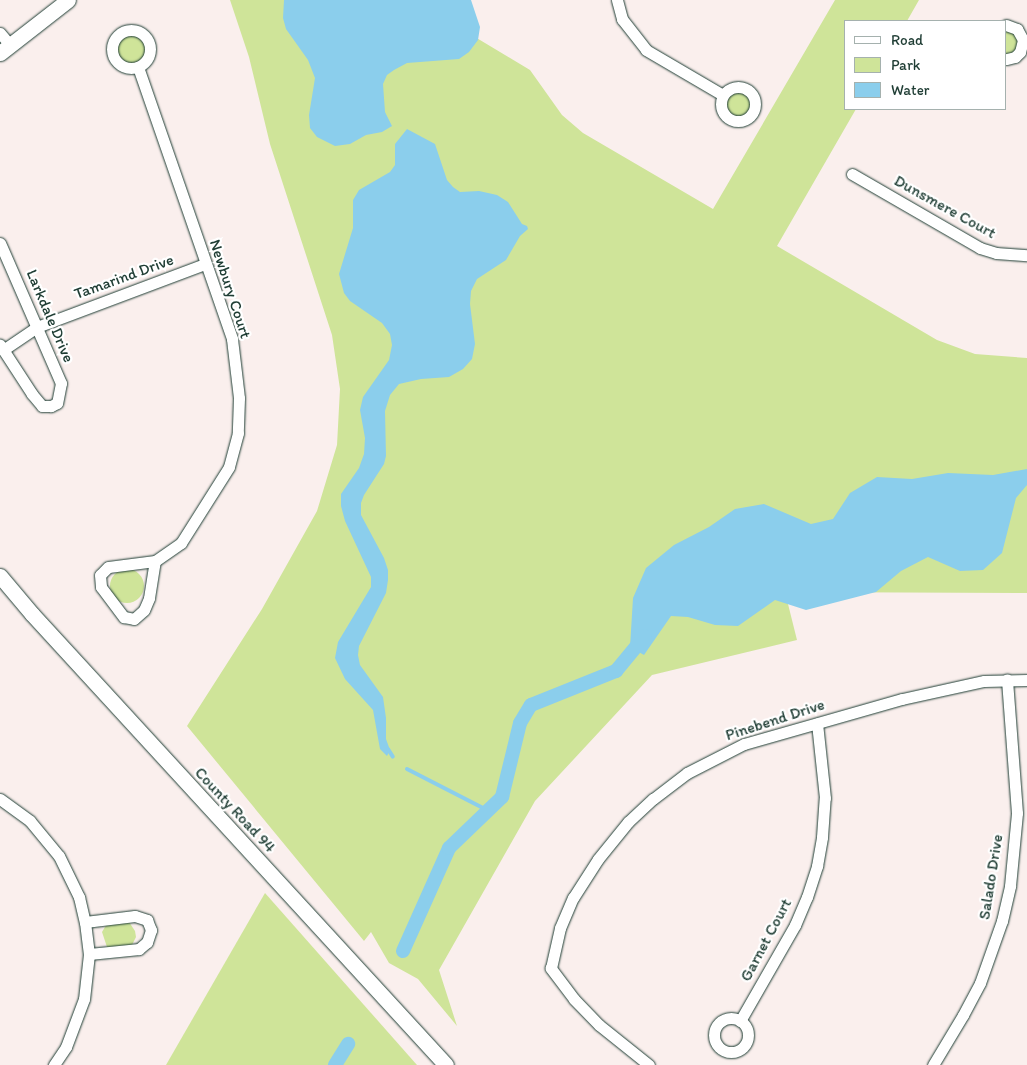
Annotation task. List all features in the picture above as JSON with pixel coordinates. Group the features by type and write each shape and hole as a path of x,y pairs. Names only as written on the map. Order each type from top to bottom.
{"street":[{"path":"0,33 5,49 68,0"},
{"path":"617,0 622,19 646,50 723,95"},
{"path":"1007,25 1017,28 1023,40 1023,55 1007,59"},
{"name":"Newbury Court","path":"138,68 232,339 239,398 238,433 229,467 181,543 155,561 108,567 100,575 101,587 124,617 134,619 144,610 149,598 155,561"},
{"name":"Dunsmere Court","path":"852,174 980,248 996,254 1027,255"},
{"name":"Larkdale Drive","path":"0,243 61,383 57,403 51,406 42,406 1,347"},
{"name":"Tamarind Drive","path":"1,347 37,326 205,264"},
{"name":"County Road 94","path":"0,576 39,621 446,1065"},
{"name":"Salado Drive","path":"933,1065 963,1016 980,983 1002,921 1010,886 1017,813 1007,679"},
{"name":"Pinebend Drive","path":"649,1065 598,1025 574,999 551,968 560,928 588,873 613,839 653,799 687,773 717,756 744,744 902,698 984,681 1027,680"},
{"name":"Garnet Court","path":"740,1021 795,925 817,866 822,837 825,798 817,723"},
{"path":"0,799 30,821 59,856 79,897 85,922 89,954 84,999 66,1047 54,1065"},
{"path":"85,922 134,916 147,920 151,930 147,942 139,949 89,954"}],"green space":[{"path":"230,0 426,0 425,7 530,70 562,115 583,133 713,209 835,0 919,0 908,20 844,20 844,110 855,110 777,246 937,340 975,354 1027,358 1027,593 785,592 797,640 652,675 535,801 439,970 457,1026 418,979 389,963 371,932 364,941 187,726 262,609 317,511 337,445 340,389 332,335 270,144 249,57"},
{"path":"1007,29 1023,40 1007,60"},
{"path":"130,31 142,36 147,48 142,60 130,65 118,60 113,48 118,36"},
{"path":"737,87 749,92 754,104 749,116 737,121 725,116 720,104 725,92"},
{"path":"127,569 139,574 144,586 139,598 127,603 115,598 110,586 115,574"},
{"path":"265,893 417,1065 166,1065"},
{"path":"108,922 129,922 135,931 136,937 131,947 107,947 102,932"}],"water":[{"path":"284,0 471,0 480,27 478,40 469,52 459,59 407,63 387,75 383,84 385,112 392,126 382,132 366,135 350,144 335,146 317,137 310,128 309,115 315,78 308,60 286,29 283,18"},
{"path":"407,129 435,144 447,180 453,187 460,192 479,191 497,195 508,202 522,224 527,226 528,229 520,236 506,260 477,279 471,291 470,304 475,344 472,359 463,369 449,377 421,379 399,384 390,395 385,411 386,456 384,464 364,495 361,503 361,515 384,558 388,570 388,580 386,593 359,646 358,655 360,665 383,697 386,739 390,750 387,756 380,749 373,710 345,679 335,658 338,642 371,587 371,577 345,521 341,506 341,494 359,468 364,454 365,438 360,410 363,397 389,360 392,345 390,334 382,323 350,301 344,293 339,274 353,228 353,200 359,190 390,172 395,165 395,144"},
{"path":"1027,469 1027,485 1016,498 1002,553 983,570 960,571 928,557 901,571 876,592 806,610 775,600 738,626 715,625 688,617 671,616 644,655 630,647 633,598 646,568 674,545 709,527 735,509 764,504 811,524 833,519 850,493 877,477 912,479 948,473 993,475"}],"waterway":[{"path":"403,951 449,848 502,797 520,723 531,705 616,671 645,636"},
{"path":"388,749 393,757"},
{"path":"407,769 489,811"},
{"path":"335,1065 348,1044"}]}
